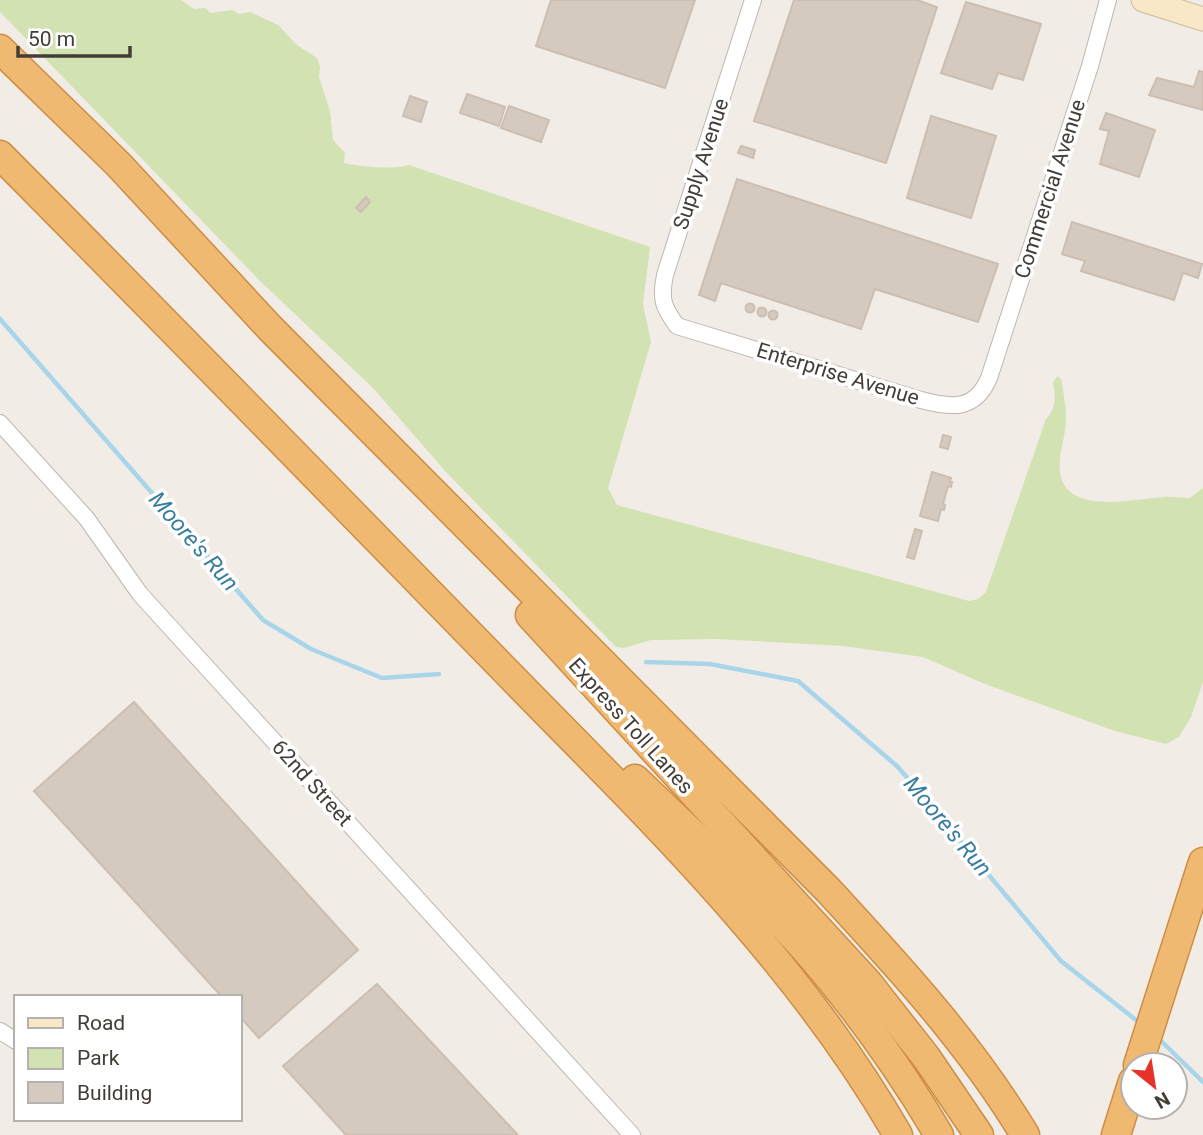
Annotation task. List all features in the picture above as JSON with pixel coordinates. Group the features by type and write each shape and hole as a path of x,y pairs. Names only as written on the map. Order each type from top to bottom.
{"highway":[{"path":"0,49 118,164 270,328 830,891 955,1033 1025,1135"},
{"path":"0,155 680,852 761,942 836,1038 898,1135"},
{"name":"Express Toll Lanes","path":"270,328 636,733 868,983 926,1057 979,1135"},
{"name":"Express Toll Lanes","path":"526,692 628,771 774,915 845,997 901,1075 939,1135"},
{"path":"1142,1051 1203,862"}],"main road":[{"path":"1143,0 1203,19"}],"street":[{"name":"Supply Avenue","path":"677,326 665,310 662,292 665,275 753,0"},
{"name":"Commercial Avenue","path":"989,378 1090,66 1108,0"},
{"name":"Enterprise Avenue","path":"677,326 943,406 959,406 969,402 980,393 989,378"},
{"name":"62nd Street","path":"0,423 87,519 140,594 632,1135"}],"green space":[{"path":"0,0 181,0 194,9 205,8 211,13 232,10 239,14 250,12 278,25 297,45 317,58 319,77 330,111 333,140 345,153 344,163 377,167 409,165 650,247 643,304 651,342 608,488 617,505 969,601 978,599 986,592 1046,419 1054,406 1053,382 1058,376 1062,381 1066,418 1060,472 1065,486 1074,495 1087,500 1119,502 1166,497 1190,498 1203,488 1203,682 1191,717 1179,737 1166,744 1115,731 985,684 923,657 843,646 717,639 651,640 624,648 616,647 446,472 373,388 260,281 0,12"}],"building":[{"path":"551,0 695,0 665,88 536,46"},
{"path":"794,0 917,0 937,7 886,163 754,121"},
{"path":"966,2 1041,24 1023,80 998,73 992,89 941,73"},
{"path":"1199,71 1203,72 1203,110 1149,95 1157,78 1194,87"},
{"path":"467,94 505,107 499,126 460,113"},
{"path":"410,96 427,102 421,122 403,116"},
{"path":"509,106 549,120 541,142 501,128"},
{"path":"1106,113 1155,130 1139,177 1100,164 1109,131 1100,129"},
{"path":"931,116 996,136 971,218 907,198"},
{"path":"741,146 755,150 753,158 738,153"},
{"path":"737,179 998,264 978,322 875,289 861,329 721,283 715,301 699,295"},
{"path":"366,197 370,202 361,212 356,208"},
{"path":"1072,222 1202,264 1198,278 1183,273 1174,300 1081,271 1085,261 1062,254"},
{"path":"750,304 754,308 750,312 746,308"},
{"path":"762,308 766,312 762,316 758,312"},
{"path":"773,311 777,315 773,319 769,315"},
{"path":"943,435 951,437 948,449 940,447"},
{"path":"932,472 951,478 952,482 951,487 948,486 944,510 941,509 938,521 920,516"},
{"path":"915,529 922,531 914,559 907,557"},
{"path":"134,702 358,950 259,1038 242,1019 242,995 220,995 34,791"},
{"path":"377,984 518,1135 346,1135 283,1066"}],"waterway":[{"name":"Moore's Run","path":"0,319 263,620 311,649 382,678 439,674"},
{"name":"Moore's Run","path":"646,662 710,664 798,681 898,767 1061,961 1141,1024"},
{"name":"Moore's Run","path":"1156,1036 1203,1082"}]}
